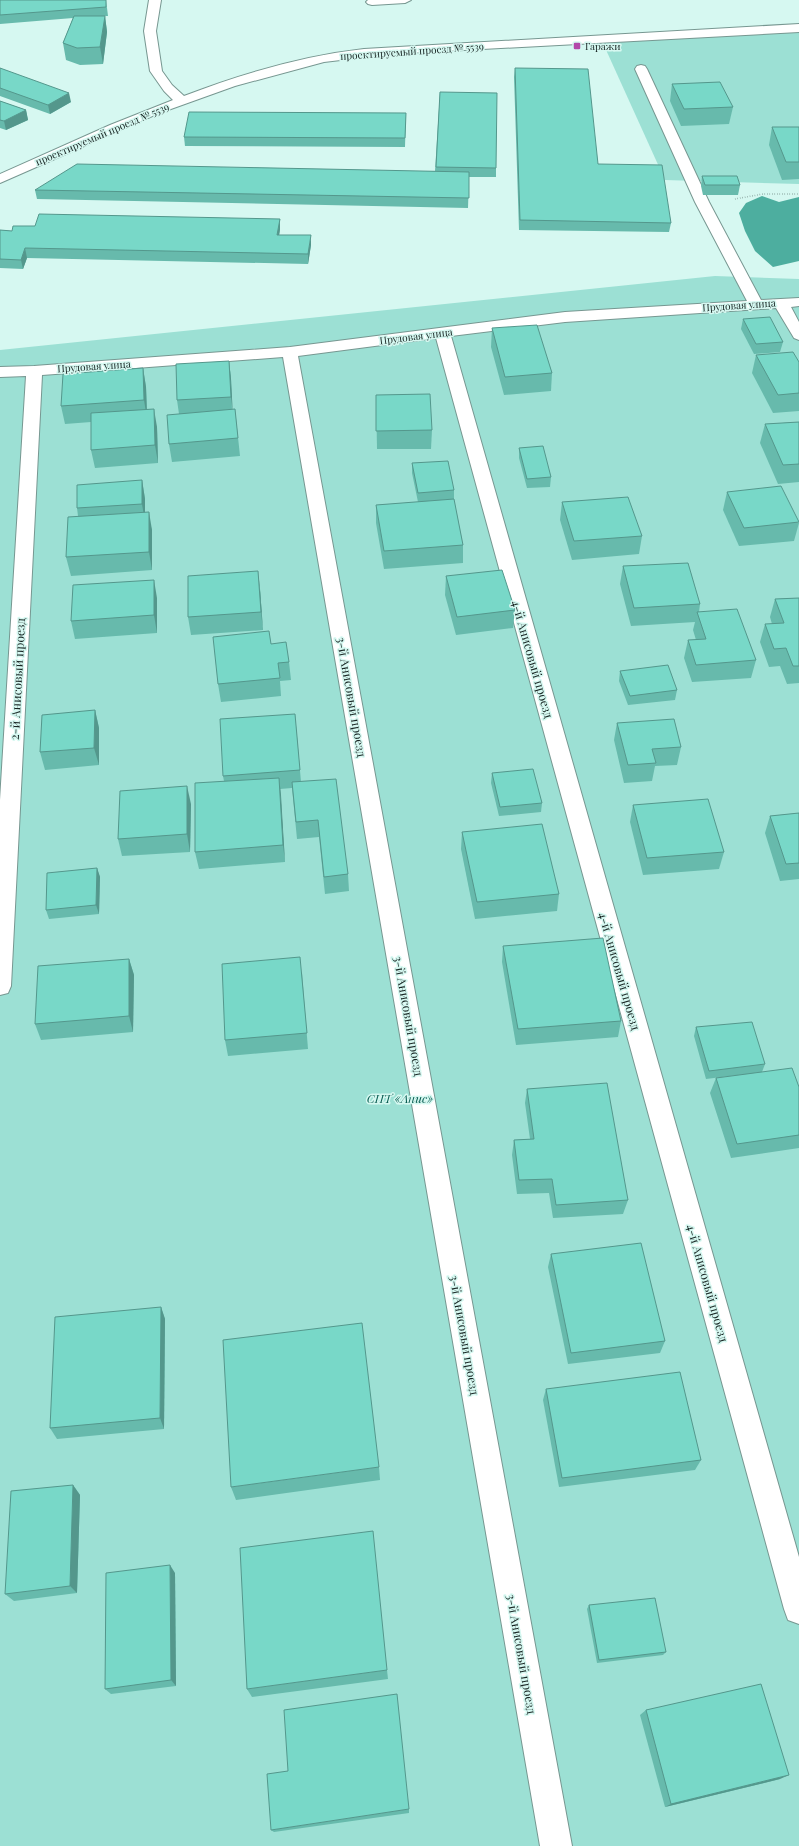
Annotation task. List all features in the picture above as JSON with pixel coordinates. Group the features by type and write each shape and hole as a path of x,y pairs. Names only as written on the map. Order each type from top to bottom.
{"street":[{"path":"155,0 150,30 156,71 168,88 181,100"},
{"path":"372,2 405,0"},
{"name":"проектируемый проезд № 5539","path":"0,179 181,100 220,86 312,60 354,54 794,31"},
{"path":"641,69 702,202 756,304"},
{"name":"Прудовая улица","path":"34,371 290,352 565,316 799,302"},
{"path":"781,303 799,335"},
{"name":"4-й Анисовый проезд","path":"442,332 799,1609"},
{"name":"3-й Анисовый проезд","path":"290,352 556,1846"},
{"path":"0,367 34,371"},
{"path":"0,372 34,371"},
{"name":"2-й Анисовый проезд","path":"0,986 34,371"}],"path":[{"path":"702,202 763,194 799,194"}],"green space":[{"path":"799,31 799,184 665,180 602,41"},
{"name":"СНТ «Анис»","path":"715,276 799,279 799,1846 0,1846 0,350"}],"shaded area":[{"path":"762,196 779,202 799,197 799,261 773,267 755,251 745,231 739,213 746,203"}],"building":[{"path":"0,0 106,0 106,7 0,15"},
{"path":"74,16 105,16 100,47 77,48 63,43"},
{"path":"0,68 69,93 48,105 0,88"},
{"path":"515,68 588,69 598,164 662,165 671,223 520,220"},
{"path":"720,82 733,107 684,109 672,84"},
{"path":"440,92 497,93 496,168 436,167"},
{"path":"0,101 26,110 4,121 0,120"},
{"path":"189,112 406,113 405,138 184,137"},
{"path":"772,127 799,127 799,162 786,162"},
{"path":"77,164 469,172 469,198 35,190"},
{"path":"702,176 737,176 740,185 705,185"},
{"path":"39,214 280,219 277,235 311,235 308,254 25,248 21,260 0,259 0,230 12,231 13,226 35,226"},
{"path":"770,317 783,342 756,344 743,319"},
{"path":"537,325 552,373 505,377 492,328"},
{"path":"793,352 799,362 799,393 778,395 756,355"},
{"path":"229,361 231,397 177,400 176,364"},
{"path":"143,368 144,400 61,406 63,374"},
{"path":"430,394 432,430 376,431 376,395"},
{"path":"154,409 155,445 91,450 91,413"},
{"path":"235,409 238,438 169,444 167,415"},
{"path":"799,422 799,464 783,465 765,424"},
{"path":"543,446 551,477 527,479 519,448"},
{"path":"448,461 454,490 418,493 412,463"},
{"path":"142,480 142,504 77,508 77,485"},
{"path":"781,486 799,522 744,528 727,492"},
{"path":"628,497 642,536 574,541 562,502"},
{"path":"454,499 463,545 384,551 376,505"},
{"path":"149,512 149,552 66,557 68,517"},
{"path":"688,563 700,604 634,608 623,566"},
{"path":"502,570 515,610 457,617 446,576"},
{"path":"258,571 261,612 188,617 188,576"},
{"path":"154,580 154,615 71,621 73,585"},
{"path":"799,598 799,666 793,666 786,648 774,649 765,624 784,623 775,599"},
{"path":"737,609 756,660 696,665 688,640 706,639 697,612"},
{"path":"269,631 271,644 286,642 289,662 278,663 280,678 218,684 213,637"},
{"path":"668,665 677,690 630,696 620,671"},
{"path":"95,710 94,748 40,752 42,715"},
{"path":"295,714 300,770 223,776 220,719"},
{"path":"674,719 681,747 652,749 656,763 628,765 617,723"},
{"path":"533,769 542,803 500,807 492,773"},
{"path":"279,778 283,845 195,852 195,783"},
{"path":"336,779 348,874 324,877 318,820 296,822 292,782"},
{"path":"187,786 187,834 118,839 120,791"},
{"path":"708,799 724,852 647,858 633,805"},
{"path":"799,813 799,863 786,864 770,816"},
{"path":"542,824 559,894 477,902 462,832"},
{"path":"97,868 96,905 46,910 47,873"},
{"path":"603,938 621,1021 518,1029 503,946"},
{"path":"300,957 307,1033 225,1040 222,964"},
{"path":"129,959 129,1016 35,1024 38,966"},
{"path":"752,1022 765,1064 709,1071 696,1027"},
{"path":"792,1068 799,1087 799,1135 737,1144 716,1078"},
{"path":"607,1083 628,1200 556,1205 552,1179 519,1180 514,1140 534,1139 527,1089"},
{"path":"641,1243 665,1341 571,1353 551,1254"},
{"path":"161,1307 160,1418 50,1428 55,1317"},
{"path":"362,1323 379,1467 231,1487 223,1340"},
{"path":"680,1372 701,1460 562,1478 546,1389"},
{"path":"73,1485 70,1586 5,1594 11,1491"},
{"path":"373,1531 387,1670 247,1689 240,1548"},
{"path":"170,1565 171,1680 105,1689 106,1573"},
{"path":"655,1598 666,1652 599,1660 589,1605"},
{"path":"761,1684 789,1775 671,1804 646,1710"},
{"path":"397,1694 409,1809 271,1830 267,1774 288,1771 284,1710"}],"place":[{"name":"Гаражи","path":"577,46"}]}
